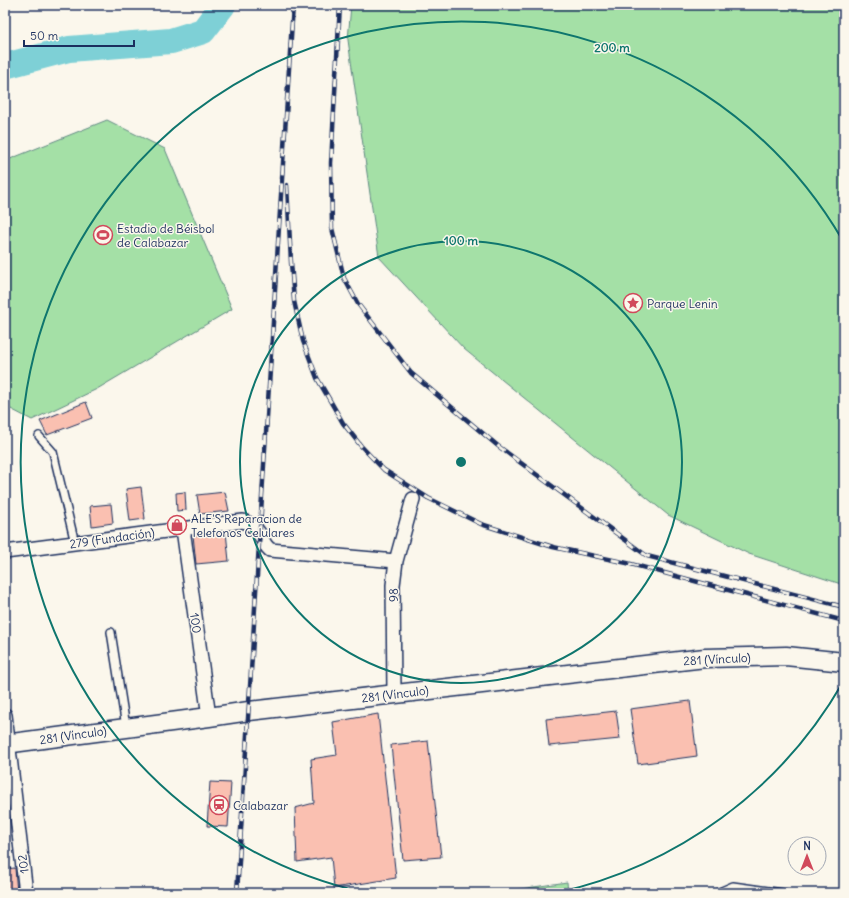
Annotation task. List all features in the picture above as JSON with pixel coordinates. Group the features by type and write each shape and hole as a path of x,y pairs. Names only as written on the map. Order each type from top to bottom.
{"main road":[{"name":"281 (Vínculo)","path":"7,744 249,711 705,658 786,656 844,662"}],"street":[{"name":"98","path":"394,694 393,585 396,561 413,499"},
{"name":"279 (Fundación)","path":"5,552 243,521 255,527 270,550 396,561"},
{"name":"100","path":"183,529 209,717"},
{"name":"102","path":"5,715 7,744 26,893"}],"lane":[{"path":"39,436 53,452 75,544"},
{"path":"111,632 126,727"},
{"path":"718,893 733,886 783,893"}],"green space":[{"name":"Parque Lenin","path":"351,5 844,5 844,585 749,554 668,515 464,349 379,257 348,40"},
{"name":"Estadio de Béisbol de Calabazar","path":"107,120 165,149 232,309 97,389 32,420 5,406 5,161"},
{"path":"567,882 568,893 494,893"}],"building":[{"path":"86,402 92,418 47,435 40,421"},
{"path":"141,487 145,519 130,521 126,489"},
{"path":"185,492 186,510 177,511 176,493"},
{"path":"225,492 229,511 200,514 197,495"},
{"path":"111,504 113,523 92,526 90,506"},
{"path":"226,532 229,561 196,564 193,535"},
{"path":"690,701 697,756 638,764 630,709"},
{"path":"616,711 620,739 549,746 546,719"},
{"path":"378,714 396,878 334,888 331,857 297,862 295,808 314,803 311,759 337,755 333,722"},
{"path":"428,741 441,857 403,860 391,745"},
{"name":"Calabazar","path":"210,782 231,783 228,827 207,826"},
{"path":"15,868 17,893 5,893 5,869"}],"waterway":[{"path":"5,66 69,49 171,41 203,31 223,5"}],"railway":[{"path":"237,893 293,5"},
{"path":"340,5 331,163 332,228 344,278 358,304 411,373 498,446 647,556 844,607"},
{"path":"287,185 294,301 303,341 317,378 343,423 361,446 384,470 428,498 481,524 553,547 627,563 844,621"}],"place":[{"name":"Estadio de Béisbol de Calabazar","path":"103,235"},
{"name":"Parque Lenin","path":"633,303"},
{"name":"ALE'S Reparacion de Telefonos Celulares","path":"177,525"},
{"name":"Calabazar","path":"219,805"}]}
